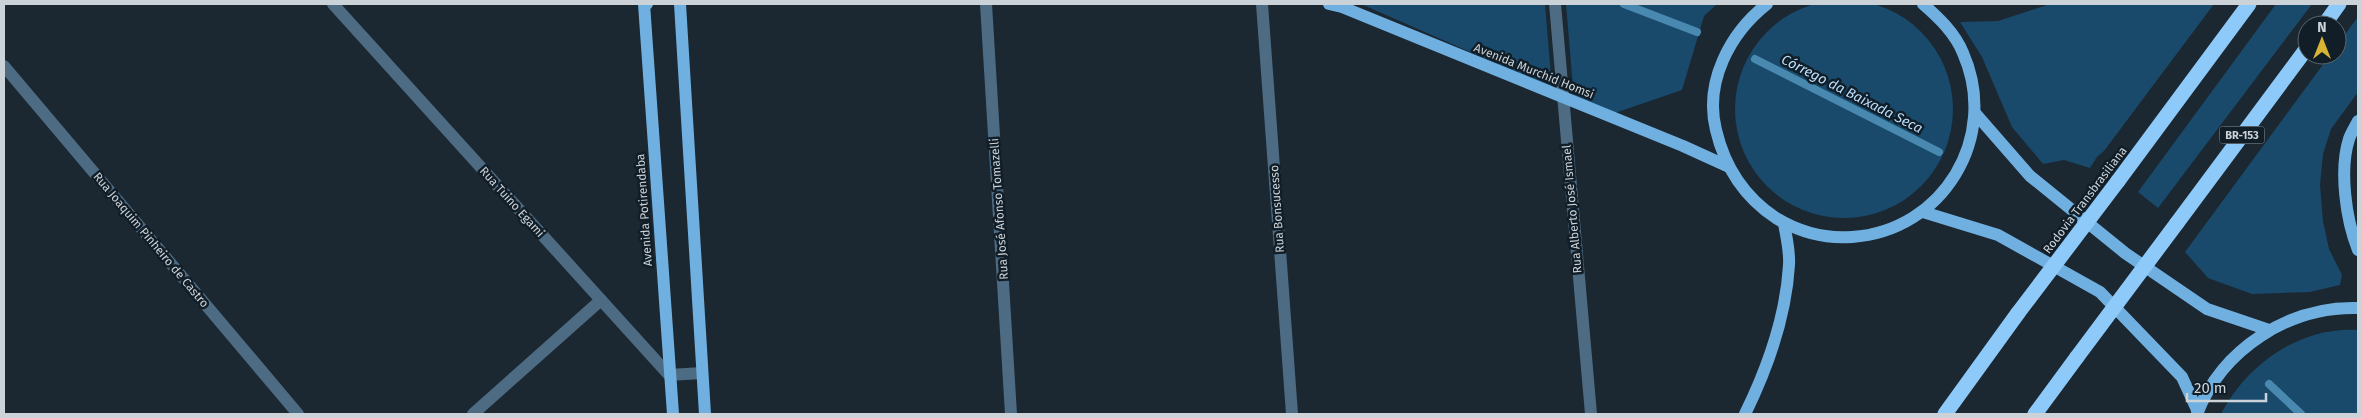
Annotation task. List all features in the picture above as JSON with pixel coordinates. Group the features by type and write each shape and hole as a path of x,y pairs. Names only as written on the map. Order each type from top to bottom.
{"highway":[{"name":"Rodovia Transbrasiliana","path":"1945,414 2018,313 2249,4"},
{"path":"2332,15 2340,4"},
{"name":"BR-153","path":"2035,414 2297,61"}],"main road":[{"name":"Avenida Potirendaba","path":"645,4 673,414"},
{"path":"680,4 705,414"},
{"name":"Avenida Murchid Homsi","path":"1329,4 1342,7 1727,166"},
{"path":"1766,4 1740,29 1729,47 1716,85 1715,126 1727,166 1742,188 1761,208 1784,223 1823,236 1865,236 1886,231 1923,212 1940,196 1958,172 1972,136 1975,113 1970,72 1963,52 1939,18 1924,4"},
{"path":"1975,113 2030,176 2125,253 2207,309 2269,330"},
{"path":"2358,121 2349,139 2344,182 2351,232 2358,250"},
{"path":"1923,212 1998,235 2100,292 2182,377 2198,413"},
{"path":"1745,414 1766,369 1782,318 1789,263 1784,223"},
{"path":"2198,413 2210,388 2227,366 2247,346 2269,330 2319,311 2358,308"}],"street":[{"name":"Rua Tuino Egami","path":"334,4 669,376"},
{"name":"Rua José Afonso Tomazelli","path":"986,4 1012,414"},
{"name":"Rua Bonsucesso","path":"1262,4 1292,414"},
{"name":"Rua Alberto José Ismael","path":"1554,4 1591,414"},
{"name":"Rua Joaquim Pinheiro de Castro","path":"4,66 298,414"},
{"path":"472,414 601,300"},
{"path":"669,376 702,373"}],"shaded area":[{"path":"1855,0 1886,8 1905,18 1921,32 1935,48 1945,67 1953,98 1953,120 1945,151 1935,170 1921,186 1905,200 1886,210 1855,218 1833,218 1802,210 1783,200 1753,170 1743,151 1737,130 1735,98 1743,67 1753,48 1783,18 1802,8 1823,2"},
{"path":"1361,4 1545,4 1552,88"},
{"path":"1566,4 1717,4 1704,16 1682,90 1612,114 1574,99"},
{"path":"2050,4 2214,4 2090,168 2064,160 2043,164 2012,127 1982,57 1960,22 1998,21"},
{"path":"2276,4 2312,4 2304,15 2297,15 2297,24 2158,208 2138,192"},
{"path":"2358,17 2358,92 2331,129 2323,154 2320,185 2323,221 2329,249 2342,275 2340,285 2310,292 2252,294 2208,278 2185,252 2323,65 2347,65 2347,32"},
{"path":"2336,330 2358,330 2358,414 2221,414 2245,380 2277,352 2296,342 2316,335"}],"waterway":[{"name":"Córrego da Baixada Seca","path":"1624,4 1697,32"},
{"name":"Córrego da Baixada Seca","path":"1755,59 1939,152"},
{"name":"Córrego da Baixada Seca","path":"2269,384 2301,414"}]}
